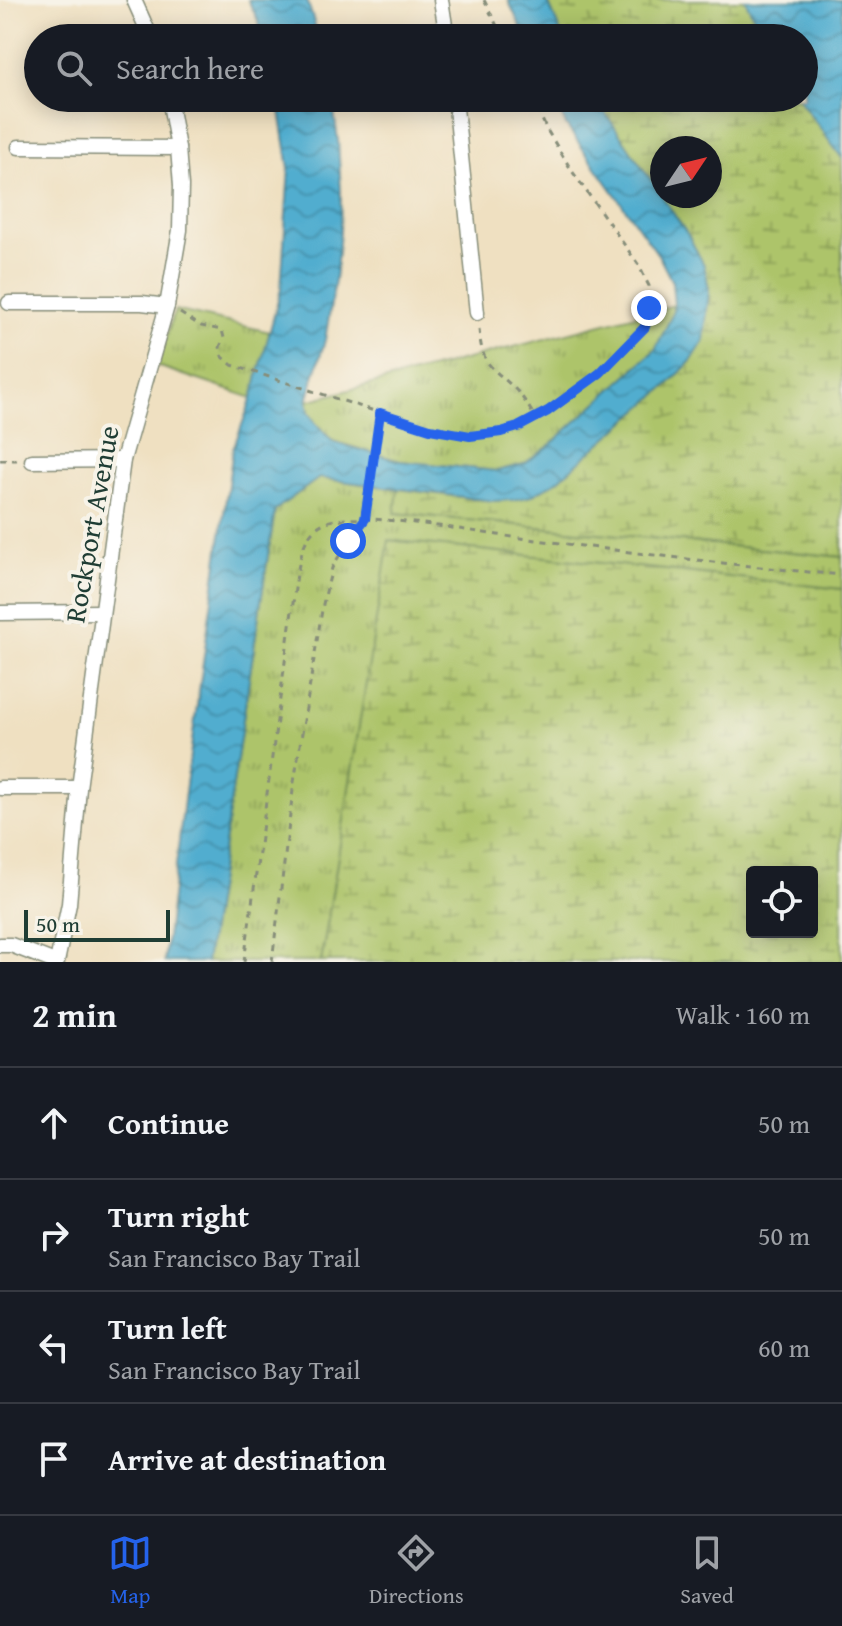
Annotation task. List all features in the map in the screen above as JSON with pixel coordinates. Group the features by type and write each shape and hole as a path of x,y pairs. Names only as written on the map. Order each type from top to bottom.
{"street":[{"path":"134,0 145,24"},
{"path":"441,0 445,24"},
{"name":"Rockport Avenue","path":"56,962 69,904 79,788 123,460 167,306 180,230 181,186 172,112"},
{"path":"456,112 477,313"},
{"path":"19,147 178,148"},
{"path":"9,303 142,303 167,306"},
{"path":"32,461 123,460"},
{"path":"0,613 102,612"},
{"path":"0,788 79,788"},
{"path":"0,945 11,945 56,962"}],"path":[{"path":"484,0 496,24"},
{"path":"167,306 201,326 222,330 222,356 232,365 430,429 470,436 518,427 566,399 600,373 645,327 649,308 649,286 638,264 572,171 539,112"},
{"path":"477,313 484,359 491,369 514,387 535,418"},
{"path":"272,962 294,782 323,604 332,568 365,519 380,413"},
{"path":"244,962 300,555 311,532 323,523 365,519 842,575"}],"green space":[{"path":"547,0 745,0 758,24 557,24"},
{"path":"605,112 808,112 842,158 842,557 394,513 398,489 493,501 531,496 557,481 670,383 692,360 709,289 704,265 670,208 722,208 722,136 650,136 650,179"},
{"path":"674,305 655,350 548,447 524,464 497,471 400,461 333,441 309,412 307,401"},
{"path":"175,310 270,332 252,398 157,366"},
{"path":"319,478 398,489 395,513 842,557 842,589 389,540 321,962 206,962 275,510"},
{"path":"388,540 842,589 842,962 321,962"}],"water":[{"path":"248,0 307,0 315,24 259,24"},
{"path":"508,0 547,0 557,24 519,24"},
{"path":"745,0 842,0 842,158 808,112 818,112 818,24 758,24"},
{"path":"280,112 334,112 341,192 340,233 325,340 307,401 309,412 333,442 400,461 497,471 524,464 548,447 655,350 674,305 672,282 659,256 560,112 605,112 650,179 650,208 670,208 704,265 709,289 704,341 692,360 670,383 557,481 531,496 493,501 319,478 275,510 206,962 164,962 233,449 252,398 281,289 289,168"}],"route":[{"path":"348,541 365,519 380,413 430,429 470,436 518,427 548,411 600,373 645,327 649,308"}]}
